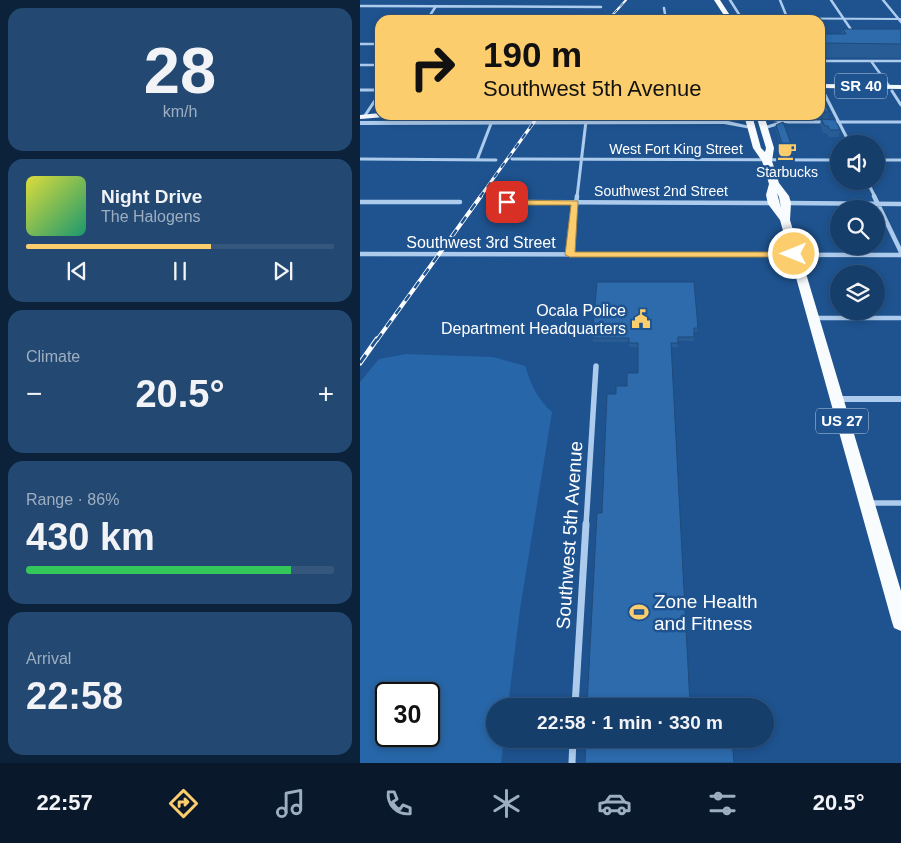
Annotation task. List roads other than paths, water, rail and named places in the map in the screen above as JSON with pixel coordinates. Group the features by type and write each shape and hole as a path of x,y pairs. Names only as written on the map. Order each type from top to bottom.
{"highway":[{"path":"711,0 724,15"},
{"path":"717,0 725,15"},
{"path":"749,120 757,148 767,160 774,184 784,196 786,203"},
{"path":"761,120 770,148 767,160"},
{"path":"772,203 770,194 774,184"},
{"name":"US 27","path":"772,203 784,220 901,622"},
{"name":"US 27","path":"784,220 786,203"}],"main road":[{"name":"SR 40","path":"825,88 857,91 890,89"},
{"name":"SR 40","path":"825,88 901,89"},
{"path":"362,118 375,112"},
{"path":"362,118 375,116"}],"street":[{"path":"413,6 417,0"},
{"path":"508,7 510,0"},
{"path":"730,0 740,15"},
{"path":"780,0 786,15"},
{"path":"831,0 857,39"},
{"path":"883,0 900,20"},
{"path":"360,6 601,7"},
{"path":"430,15 436,6"},
{"path":"664,8 665,15"},
{"path":"825,19 900,20"},
{"path":"360,44 375,44"},
{"path":"825,61 901,61"},
{"path":"872,61 901,105"},
{"path":"360,65 375,65"},
{"path":"360,90 375,92"},
{"path":"825,95 846,135"},
{"path":"362,118 375,99"},
{"path":"362,118 375,118"},
{"path":"449,120 724,122 741,120"},
{"path":"779,120 788,122 901,122"},
{"path":"477,160 492,121"},
{"path":"570,255 586,121"},
{"path":"724,122 751,127"},
{"path":"764,128 788,122"},
{"path":"360,159 496,160"},
{"name":"West Fort King Street","path":"512,159 830,160"},
{"path":"885,160 901,160"},
{"path":"360,202 460,202"},
{"name":"Southwest 2nd Street","path":"490,202 772,203"},
{"path":"786,203 830,203"},
{"path":"885,204 901,204"},
{"path":"885,219 901,253"},
{"name":"Southwest 3rd Street","path":"360,254 901,253"},
{"path":"812,318 901,318"},
{"name":"Southwest 5th Avenue","path":"575,698 596,366"},
{"path":"836,398 901,399"},
{"path":"866,503 901,503"},
{"path":"572,763 573,748"}],"railway":[{"path":"612,15 626,0"},
{"path":"480,197 535,120"},
{"path":"377,340 481,196"},
{"path":"360,363 377,339"}],"place":[{"name":"Starbucks","path":"787,151"},
{"name":"Ocala Police Department Headquarters","path":"641,319"},
{"name":"Zone Health and Fitness","path":"639,612"}]}
